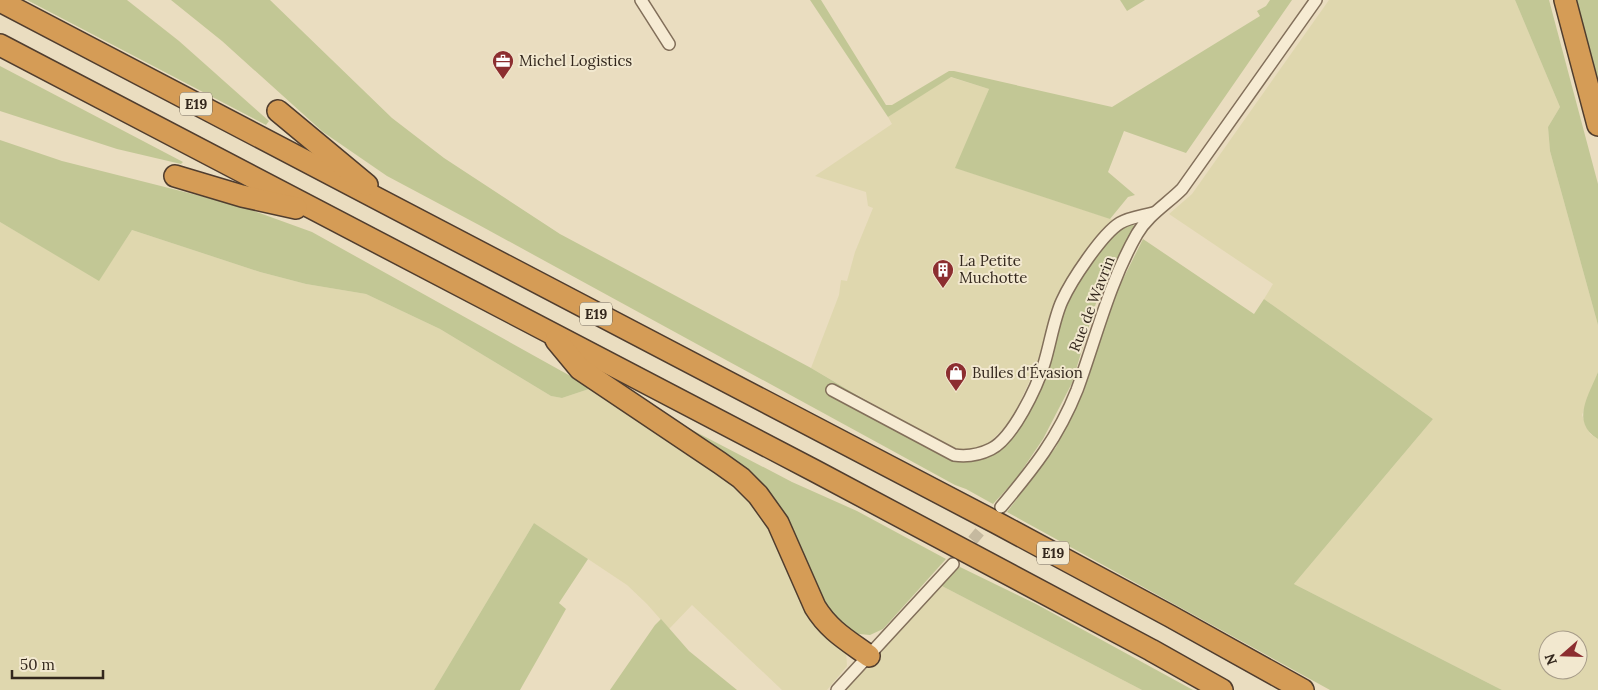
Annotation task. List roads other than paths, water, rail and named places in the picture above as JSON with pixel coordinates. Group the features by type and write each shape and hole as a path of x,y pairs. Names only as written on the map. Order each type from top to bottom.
{"highway":[{"path":"1565,0 1598,125"},
{"name":"E19","path":"0,1 1006,528 1170,616 1302,690"},
{"name":"E19","path":"0,45 985,561 1222,690"},
{"path":"278,111 348,167 392,206"},
{"path":"175,176 242,196 325,215"},
{"path":"549,332 580,369 741,478 763,501 778,523 815,607 822,618 833,630 869,656"}],"street":[{"path":"641,0 670,44"},
{"name":"Rue de Wavrin","path":"1000,507 1035,467 1051,443 1076,392 1108,297 1137,234 1153,213 1182,189 1316,0"},
{"path":"832,390 954,455 973,455 993,448 1012,429 1027,404 1044,366 1062,301 1095,249 1119,223 1153,213"},
{"path":"837,690 953,564"}],"tunnel":[{"path":"962,553 992,517"}],"place":[{"name":"Michel Logistics","path":"503,80"},
{"name":"La Petite Muchotte","path":"943,289"},
{"name":"Bulles d'Évasion","path":"956,392"}]}
